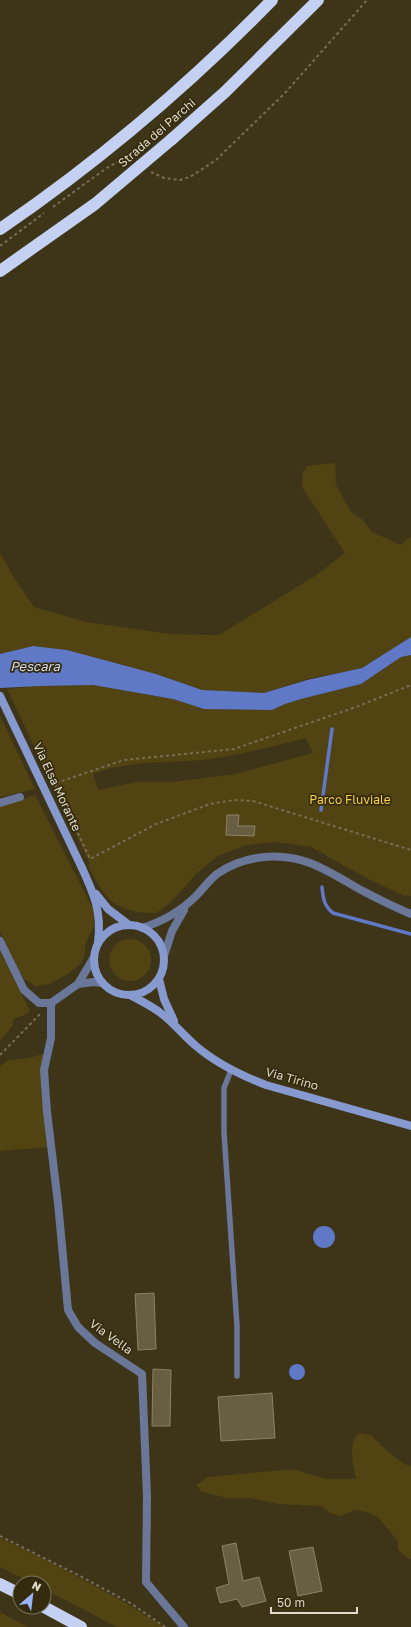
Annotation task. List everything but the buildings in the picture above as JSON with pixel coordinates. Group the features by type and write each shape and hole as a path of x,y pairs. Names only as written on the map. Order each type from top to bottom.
{"highway":[{"name":"Strada dei Parchi","path":"0,229 70,179 149,115 206,66 272,0"},
{"name":"Strada dei Parchi","path":"0,271 95,204 172,140 225,92 318,0"},
{"path":"0,1584 12,1590"},
{"path":"52,1611 80,1627"}],"main road":[{"name":"Via Elsa Morante","path":"0,696 92,889 99,913 100,931 98,943"},
{"name":"Via Elsa Morante","path":"92,889 108,908 129,925"},
{"path":"129,925 142,928 154,936 162,949 164,956 163,968 159,979 146,991 130,996 109,990 102,983 95,970 94,957 98,943 103,936 115,928 129,925"},
{"name":"Via Tirino","path":"159,979 170,1012 180,1030"},
{"name":"Via Tirino","path":"130,996 153,1007 163,1014 212,1058 231,1070 266,1085 411,1126"}],"street":[{"path":"0,802 20,797"},
{"path":"142,928 168,918 195,896 224,869 234,864 255,858 275,857 310,863 388,904 411,914"},
{"path":"164,956 176,924 195,896"},
{"path":"388,904 411,908"},
{"path":"0,941 24,990 39,1003 51,1002 78,984 94,957"},
{"path":"78,984 93,982 102,983"},
{"name":"Via Vella","path":"51,1002 51,1038 44,1070 68,1310 78,1327 95,1343 142,1374 148,1496 146,1582 184,1627"}],"lane":[{"path":"231,1070 224,1088 224,1132 237,1326 237,1376"}],"path":[{"path":"234,142 285,93 367,0"},
{"path":"52,785 124,760 234,749 356,707 411,685"},
{"path":"55,784 90,859 156,824 210,804 234,800 253,801 411,850"},
{"path":"0,1055 51,1002"},
{"path":"0,1536 132,1604 165,1627"}],"green space":[{"path":"335,463 336,485 351,512 363,520 372,532 401,545 411,536 411,637 362,668 307,679 264,693 202,690 156,674 67,650 33,646 0,654 0,553 16,581 34,607 86,622 170,634 219,635 315,576 345,553 302,487 303,472 307,466"},
{"name":"Parco Fluviale","path":"411,655 411,896 403,895 370,880 311,847 275,842 247,845 218,856 198,872 170,903 156,913 131,911 114,903 101,888 88,866 90,864 7,689 41,686 93,685 173,699 204,709 272,710 301,699 361,684 401,657","holes":["306,738 313,753 235,774 174,782 136,782 98,790 93,774 108,769 137,764 223,757 259,750"]},
{"path":"0,716 35,789 0,797"},
{"path":"35,795 94,911 94,927 85,944 85,954 81,963 68,974 49,984 36,986 24,979 17,969 0,931 0,806"},
{"path":"126,939 134,939 142,942 148,948 151,960 148,972 142,978 134,981 126,981 118,978 112,972 109,964 109,956 112,948 118,942"},
{"path":"0,951 30,1011 23,1016 14,1018 12,1026 0,1041"},
{"path":"45,1053 41,1090 49,1147 0,1151 0,1066 9,1060 30,1058"},
{"path":"358,1433 371,1435 385,1449 404,1464 411,1466 411,1559 398,1550 398,1541 378,1517 367,1512 356,1510 340,1516 330,1513 322,1506 278,1504 251,1498 227,1498 202,1492 196,1485 208,1477 283,1470 296,1470 325,1479 356,1479 352,1450"},
{"path":"0,1538 84,1580 165,1627 117,1627 52,1593 52,1575 16,1575 0,1567"},
{"path":"0,1612 24,1625 28,1627 0,1627"}],"water":[{"name":"Pescara","path":"411,637 411,655 401,657 361,684 301,699 272,710 204,709 173,699 93,685 0,688 0,654 33,646 67,650 156,674 202,690 264,693 307,680 362,668"},
{"path":"320,1226 328,1226 335,1233 335,1241 328,1248 320,1248 313,1241 313,1233"},
{"path":"297,1364 303,1366 305,1372 303,1378 297,1380 291,1378 289,1372 291,1366"}],"waterway":[{"path":"321,810 332,729"},
{"path":"322,887 324,902 333,913 411,934"}]}
